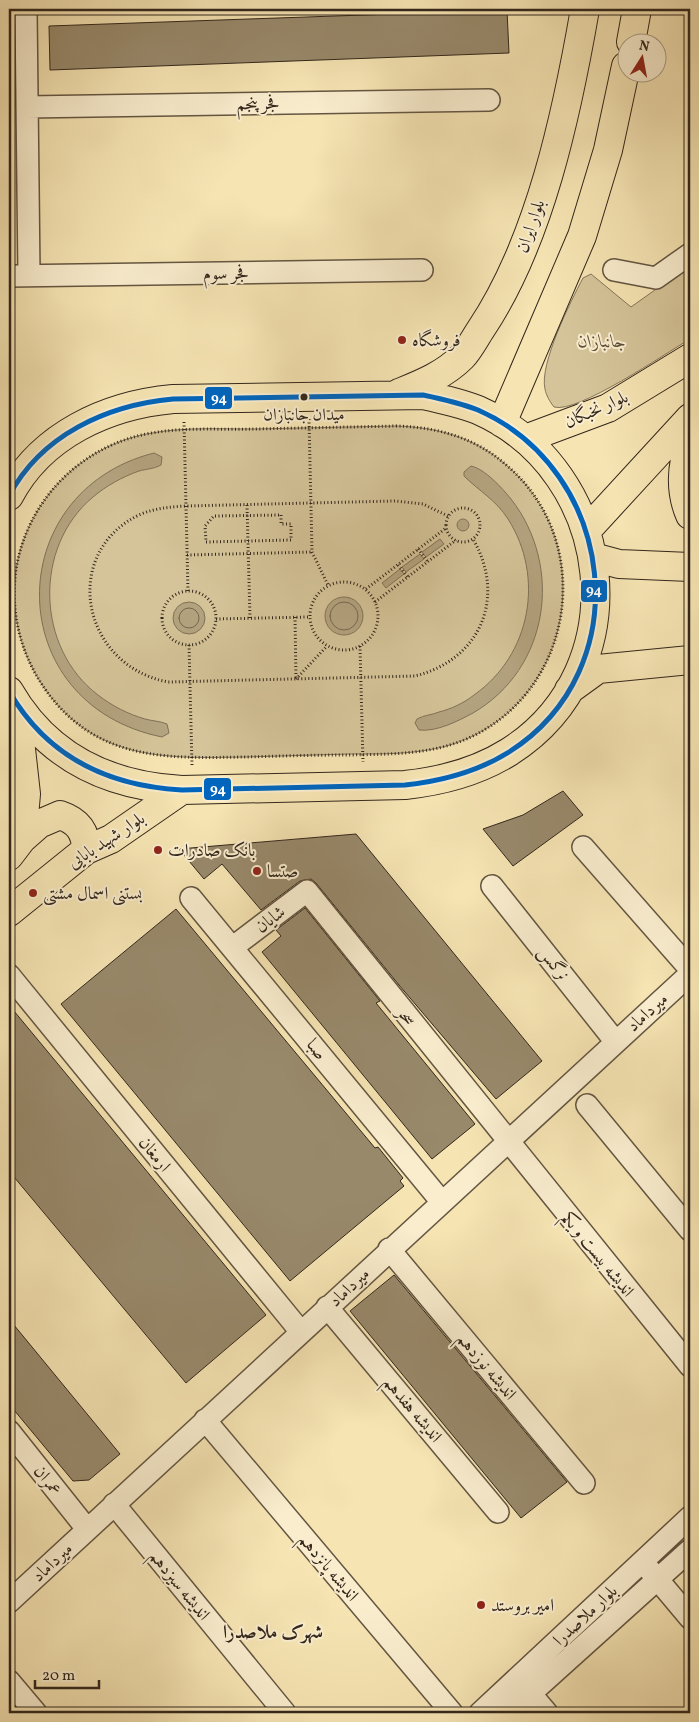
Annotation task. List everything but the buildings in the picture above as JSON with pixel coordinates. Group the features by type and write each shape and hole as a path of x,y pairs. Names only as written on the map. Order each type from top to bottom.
{"main road":[{"name":"بلوار ایران","path":"396,394 434,378 462,357 512,278 536,217 544,188 561,121 585,9"},
{"path":"633,32 637,9"},
{"path":"502,422 582,236 608,150 623,82"},
{"name":"بلوار نخبگان","path":"525,439 608,408 690,358"},
{"path":"9,494 46,449 68,432 93,418 119,408 146,402 183,399 396,394 423,396 451,401 477,410 502,422 525,439 545,458 562,480 576,504 587,530 593,557 596,585 593,622 580,666 567,691 551,714 532,734 510,751 486,765 460,776 433,782 363,786 187,789 155,788 128,783 101,774 76,761 40,732 12,697"},
{"path":"587,530 690,418"},
{"path":"690,443 685,457 683,479 685,504 690,515"},
{"path":"593,557 619,564 690,567"},
{"path":"567,691 598,669 688,661"},
{"path":"12,697 26,794 16,848"},
{"name":"بلوار شهید بابایی","path":"9,912 86,850 111,839 187,789"},
{"path":"16,848 39,824 60,816 68,818 80,828 84,835 86,850"}],"street":[{"path":"19,276 18,148 27,107 17,32 26,9"},
{"name":"فجر پنجم","path":"27,107 489,100"},
{"path":"614,270 656,278 690,254"},
{"name":"فجر سوم","path":"19,276 422,270"},
{"path":"583,847 690,969"},
{"name":"نرگس","path":"492,886 615,1041"},
{"name":"شایان","path":"233,947 307,891"},
{"name":"سحر","path":"307,891 506,1141"},
{"name":"صبا","path":"191,898 441,1202"},
{"name":"میرداماد","path":"9,1602 506,1141 690,974"},
{"name":"ارمغان","path":"9,975 301,1332"},
{"path":"587,1105 690,1230"},
{"name":"اندیشه بیست و یکم","path":"506,1141 690,1366"},
{"name":"اندیشه نوزدهم","path":"390,1249 584,1483"},
{"name":"اندیشه هفدهم","path":"327,1307 498,1512"},
{"name":"اندیشه پانزدهم","path":"205,1420 452,1713"},
{"name":"عمران","path":"9,1431 87,1529"},
{"name":"اندیشه سیزدهم","path":"114,1504 285,1713"},
{"name":"بلوار ملاصدرا","path":"480,1713 690,1517"},
{"name":"بلوار ملاصدرا","path":"509,1713 690,1550"},
{"path":"642,1561 690,1618"},
{"path":"9,1682 36,1713"},
{"path":"530,1693 547,1713"}],"path":[{"path":"308,396 312,552 328,585"},
{"path":"183,399 188,591"},
{"path":"419,426 442,431 485,450 505,463 536,498 554,532 562,562 563,609 556,639 540,675 511,711 492,725 450,746 427,751 192,758 159,757 136,753 114,745 74,721 52,698 30,666 16,621 14,598 15,574 27,530 42,502 68,473 106,447 128,438 151,433 184,430 309,428 419,426"},
{"path":"448,516 435,508 410,502 186,506 152,510 134,518 119,529 103,548 97,560 90,596 91,609 105,644 122,662 144,675 156,679 190,682 399,678 427,673 450,662 468,645 481,624 488,588 484,563 472,539"},
{"path":"247,505 250,618"},
{"path":"458,508 475,512 480,523 477,535 467,542 456,540 448,533 446,528 448,516 458,508"},
{"path":"248,515 281,515 281,524 291,524 291,540 248,541 206,542 205,526 214,516 248,515"},
{"path":"366,589 446,528"},
{"path":"375,602 456,540"},
{"path":"418,549 428,562"},
{"path":"187,555 312,552"},
{"path":"398,565 408,577"},
{"path":"348,581 366,589 375,602 378,612 374,632 360,646 343,650 327,646 314,634 309,617 314,598 328,585 348,581"},
{"path":"188,591 197,592 211,602 216,619 214,627 205,640 189,645 172,639 162,623 162,614 171,598 188,591"},
{"path":"295,617 296,680"},
{"path":"216,619 309,617"},
{"path":"187,789 192,758 189,645"},
{"path":"296,680 327,646"},
{"path":"360,646 363,786"}],"green space":[{"name":"جانبازان","path":"690,265 690,339 601,392 565,407 554,407 545,389 544,378 547,364 557,333 583,278 591,274 631,307"},
{"name":"میدان جانبازان","path":"396,426 440,431 454,435 481,447 493,455 505,464 534,495 553,531 562,569 562,609 553,647 535,682 508,713 473,736 443,747 428,750 381,754 193,757 167,756 119,746 96,736 75,722 55,702 34,671 20,637 15,601 17,564 24,540 34,517 47,496 83,462 104,449 127,439 165,431"}],"water":[{"path":"154,453 162,457 161,465 120,479 93,497 73,518 60,542 52,569 50,597 53,625 63,651 78,675 98,695 115,706 139,717 167,724 169,733 162,737 109,717 71,684 48,643 40,597 46,551 68,509 103,475"},
{"path":"471,466 493,479 511,499 528,526 538,555 542,585 540,615 532,644 518,671 499,694 473,713 454,722 440,728 419,730 415,723 417,719 462,703 493,678 509,659 520,637 526,614 529,590 526,565 520,542 503,512 464,476 464,472"},
{"path":"461,519 465,519 469,525 465,531 461,531 457,527 457,523"},
{"path":"440,539 444,544 426,557 422,552"},
{"path":"420,554 424,559 406,572 402,567"},
{"path":"400,569 404,574 386,588 382,583"},
{"path":"344,597 357,603 363,616 357,629 344,635 331,629 325,616 331,603"},
{"path":"189,602 200,607 205,618 200,629 189,634 178,629 173,618 178,607"}],"transit line":[{"name":"94","path":"9,496 39,456 58,440 78,427 101,416 148,402 173,399 423,395 478,410 524,439 559,477 583,523 594,573 593,623 579,672 551,716 509,752 497,759 472,770 433,781 405,785 182,790 129,782 82,764 61,750 42,734 24,714 9,691"}],"place":[{"name":"فروشگاه","path":"402,340"},
{"name":"میدان جانبازان","path":"304,397"},
{"name":"بانک صادرات","path":"158,850"},
{"name":"صتسا","path":"257,871"},
{"name":"بستنی اسمال مشتی","path":"33,893"},
{"name":"امیر بروستد","path":"481,1605"}],"district":[{"name":"شهرک ملاصدرا","path":"273,1631"}]}
